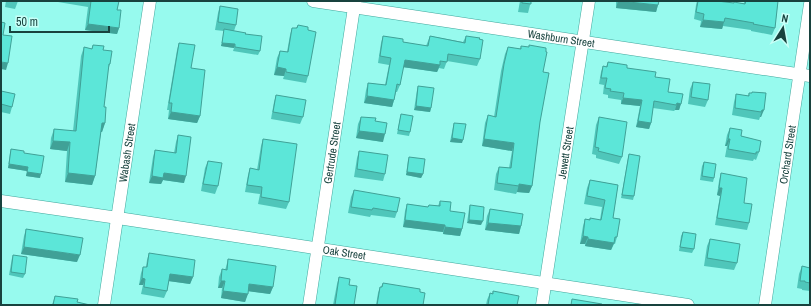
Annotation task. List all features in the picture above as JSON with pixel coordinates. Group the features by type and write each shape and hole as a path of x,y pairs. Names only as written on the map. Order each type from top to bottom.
{"street":[{"name":"Wabash Street","path":"104,305 150,1"},
{"name":"Washburn Street","path":"313,1 354,4 582,42 805,75"},
{"name":"Jewett Street","path":"542,305 589,1"},
{"name":"Gertrude Street","path":"309,305 354,4"},
{"name":"Orchard Street","path":"765,305 805,75 810,4"},
{"name":"Oak Street","path":"1,201 688,305"}],"building":[{"path":"91,1 119,1 117,10 121,10 119,28 88,24"},
{"path":"522,1 531,1 531,4 522,3"},
{"path":"619,1 659,1 658,5"},
{"path":"698,1 734,2 745,4 746,1 778,1 775,28 725,18 724,22 703,20 704,14 696,12"},
{"path":"220,6 238,9 236,25 218,22"},
{"path":"1,22 5,23 3,35 12,36 8,63 1,62"},
{"path":"298,25 308,27 308,30 316,32 308,76 286,72 286,69 277,67 280,51 288,52 292,28 297,28"},
{"path":"224,29 262,36 260,51 235,47 235,44 222,43"},
{"path":"383,36 403,39 403,42 428,46 430,36 465,43 466,36 480,38 479,39 483,40 480,59 448,54 447,62 440,61 440,65 405,60 400,85 397,84 394,100 367,96 368,83 386,85 391,58 380,56"},
{"path":"179,43 195,45 191,68 205,70 200,116 171,112 172,103 169,103"},
{"path":"93,45 104,46 103,50 112,51 104,107 106,107 105,123 102,123 95,176 68,173 70,142 53,141 54,129 76,131 84,47 92,49"},
{"path":"529,45 546,48 547,52 543,72 549,73 540,122 532,186 497,183 499,167 511,168 514,143 484,139 488,115 496,117 508,47 521,49 521,46 529,47"},
{"path":"608,62 627,65 627,68 656,72 655,77 670,79 668,92 683,94 681,104 677,103 676,105 654,101 651,123 638,121 642,100 623,98 624,93 610,91 611,89 605,88 607,78 601,78 603,66 607,67"},
{"path":"693,82 710,84 708,100 691,97"},
{"path":"418,86 434,88 431,108 416,106"},
{"path":"1,91 15,94 12,107 1,104"},
{"path":"749,93 766,93 764,110 761,112 735,108 736,94 749,96"},
{"path":"276,95 306,100 303,117 273,112"},
{"path":"401,114 413,116 410,132 398,130"},
{"path":"361,117 376,118 375,121 387,123 385,134 359,131"},
{"path":"599,117 627,122 622,157 598,151 599,148 595,147"},
{"path":"454,123 466,124 463,140 452,138"},
{"path":"730,128 742,130 741,136 761,141 759,152 756,152 756,154 728,149"},
{"path":"178,135 191,137 186,176 164,173 163,178 152,176 155,150 176,153"},
{"path":"263,139 297,144 289,202 261,197 262,187 247,185 250,168 259,170"},
{"path":"11,149 24,151 24,153 44,156 41,174 27,172 28,167 9,164"},
{"path":"359,151 388,155 385,174 357,169"},
{"path":"629,154 640,156 634,196 622,195"},
{"path":"409,157 425,159 423,174 407,172"},
{"path":"208,161 222,163 218,186 203,184"},
{"path":"704,162 716,164 714,178 702,176"},
{"path":"721,173 747,178 744,203 752,204 749,223 717,218 722,188 719,188"},
{"path":"590,180 618,185 613,218 620,219 617,237 615,237 614,243 588,239 588,237 583,236 585,219 590,220 590,218 601,220 605,200 587,196"},
{"path":"354,190 400,198 397,212 373,208 372,210 351,207"},
{"path":"440,201 451,202 450,211 465,213 462,229 445,227 445,225 405,220 407,204 428,207 429,205 440,206"},
{"path":"470,205 484,207 483,221 469,220"},
{"path":"490,209 523,214 521,226 488,223"},
{"path":"26,229 83,238 80,255 24,247"},
{"path":"683,232 696,234 694,249 680,247"},
{"path":"710,239 740,244 737,263 707,258"},
{"path":"149,253 195,260 193,277 170,274 167,291 144,287 145,279 142,278 143,267 147,267"},
{"path":"13,255 27,257 25,274 11,272"},
{"path":"228,259 276,266 273,287 249,284 248,294 223,291 225,281 221,281 222,269 227,270"},
{"path":"802,266 810,268 810,283 800,281"},
{"path":"339,277 350,279 349,285 357,286 354,305 335,305"},
{"path":"383,283 420,289 420,292 425,293 423,305 377,305 380,287 382,287"},
{"path":"493,291 519,296 517,305 488,305 490,293 493,294"},
{"path":"55,296 78,299 77,302 90,305 53,305"},
{"path":"572,299 602,304 602,305 571,305"}]}
